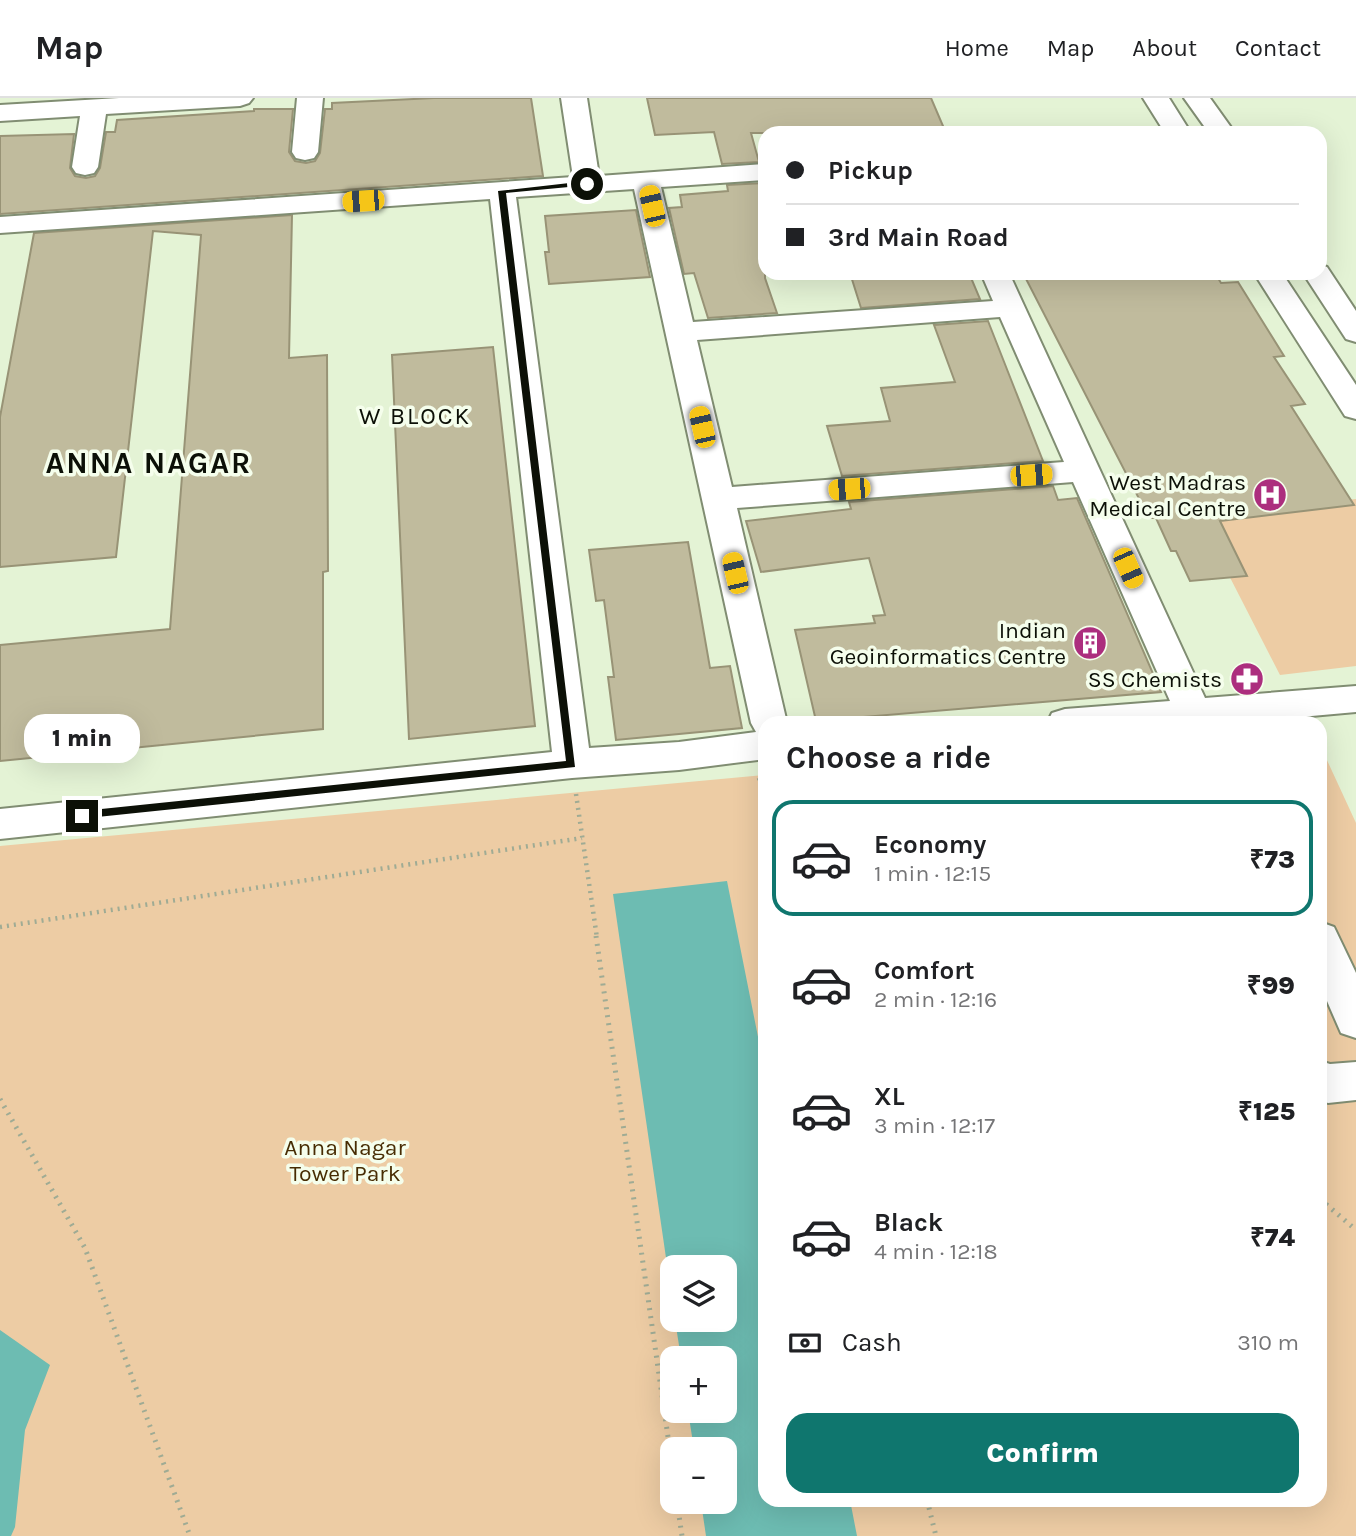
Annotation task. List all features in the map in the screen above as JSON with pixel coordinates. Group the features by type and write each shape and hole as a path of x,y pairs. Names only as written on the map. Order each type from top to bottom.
{"street":[{"path":"0,113 240,98"},
{"path":"305,152 310,98"},
{"path":"574,98 587,184"},
{"path":"1156,98 1174,126"},
{"path":"1197,98 1217,126"},
{"path":"85,167 94,107"},
{"path":"0,225 758,173"},
{"path":"646,181 767,716"},
{"path":"502,191 572,764"},
{"path":"998,280 1084,471 1211,716 1356,699"},
{"path":"1272,280 1356,410"},
{"path":"1322,280 1356,333"},
{"path":"680,332 1010,308"},
{"path":"718,499 1084,471"},
{"path":"0,824 758,746"},
{"path":"1327,955 1356,1020"},
{"path":"1327,1084 1356,1081"}],"path":[{"path":"572,764 668,1437"},
{"path":"0,927 582,838"},
{"path":"0,1099 85,1248 190,1536"},
{"path":"1327,1205 1356,1230"},
{"path":"929,1507 936,1536"},
{"path":"679,1514 682,1536"}],"green space":[{"path":"1356,499 1356,666 1280,675 1198,515"},
{"name":"Anna Nagar Tower Park","path":"1327,760 1356,823 1356,1536 0,1536 0,846 758,776 758,1507 1327,1507"}],"water":[{"path":"727,881 758,1037 758,1507 851,1507 857,1536 706,1536 703,1514 737,1514 737,1437 692,1437 690,1423 737,1423 737,1346 679,1346 677,1332 737,1332 737,1255 666,1255 613,894"},
{"path":"0,1330 50,1365 25,1430 15,1527 11,1536 0,1536"}],"building":[{"path":"434,98 531,98 543,176 0,214 0,136 74,134 70,168 75,176 86,178 95,176 100,168 106,132 115,132 117,120 254,109 293,109 289,152 295,161 306,163 315,161 320,153 325,109 332,109 332,103"},
{"path":"647,98 931,98 943,126 758,126 758,133 751,133 758,162 722,164 714,132 655,135"},
{"path":"758,183 758,280 766,280 777,313 708,318 694,273 684,274 669,208 682,207 680,195 728,191 727,185"},
{"path":"636,210 650,277 549,284 545,252 549,252 545,216"},
{"path":"292,215 289,358 327,355 328,571 323,572 323,729 0,761 0,645 170,629 201,235 153,231 116,557 0,567 0,417 34,233"},
{"path":"852,280 972,280 980,299 861,308"},
{"path":"1027,280 1238,282 1284,356 1274,357 1305,404 1291,406 1354,505 1220,521 1247,576 1190,581 1176,551 1171,551 1156,518 1149,518"},
{"path":"988,321 1043,461 842,476 827,426 890,421 881,388 955,382 934,325"},
{"path":"493,347 535,726 409,739 392,355"},
{"path":"1053,486 1058,500 1077,498 1161,692 875,716 815,716 795,630 875,623 873,616 885,615 869,558 761,572 746,521 851,509 849,502"},
{"path":"688,542 710,668 730,666 742,728 616,740 608,677 614,677 604,600 596,601 589,550"}],"place":[{"name":"West Madras Medical Centre","path":"1270,495"},
{"name":"Indian Geoinformatics Centre","path":"1090,643"},
{"name":"SS Chemists","path":"1247,679"}],"district":[{"name":"W BLOCK","path":"415,416"},
{"name":"ANNA NAGAR","path":"149,463"}],"route":[{"path":"82,816 572,764 502,191 587,184"}]}
